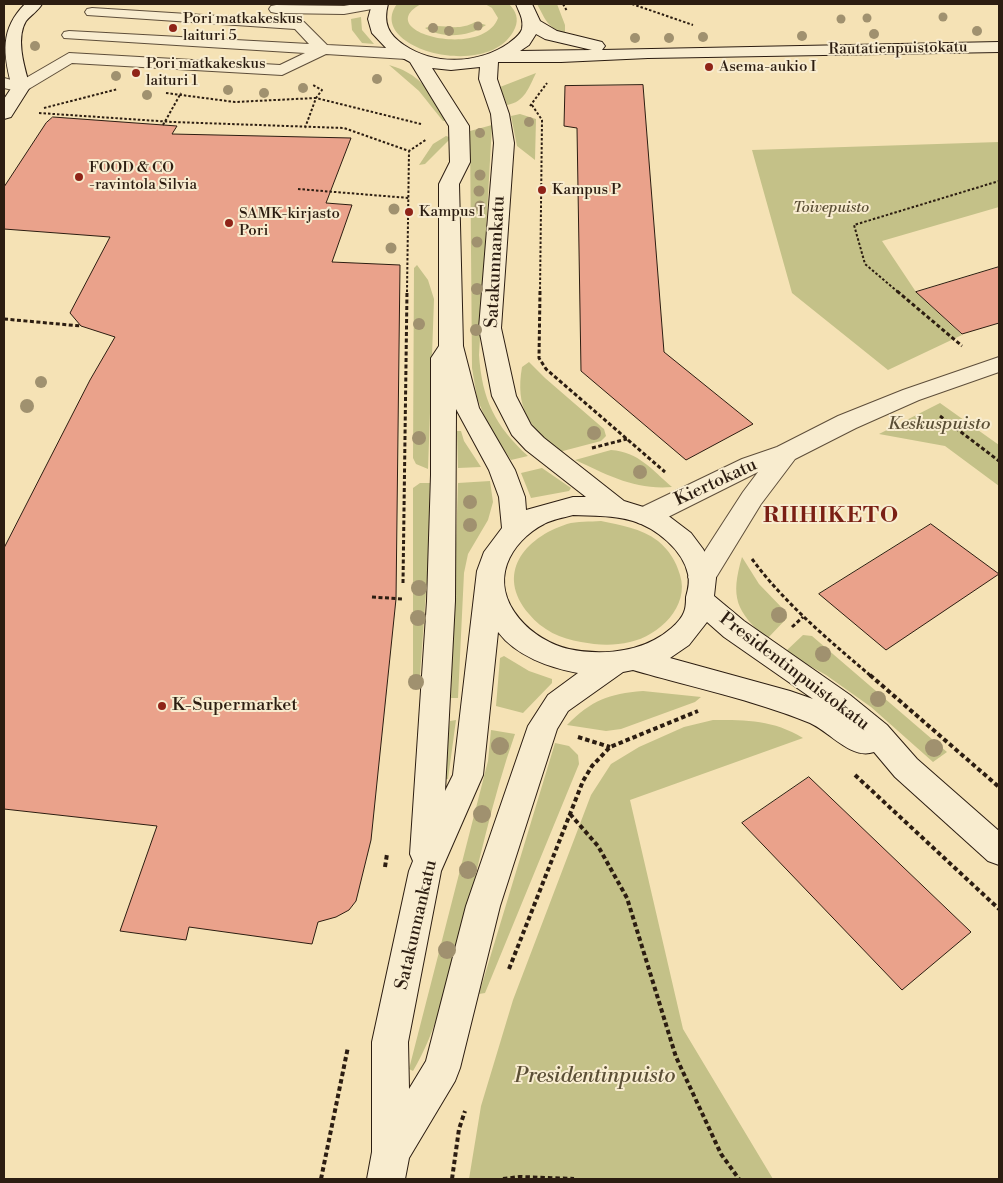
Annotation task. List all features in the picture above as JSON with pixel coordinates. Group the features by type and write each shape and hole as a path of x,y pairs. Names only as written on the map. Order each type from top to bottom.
{"main road":[{"path":"4,112 15,69 15,27 18,20 34,4"},
{"path":"379,4 376,24 382,36 394,47 412,57 459,126 460,162 449,184 451,346 467,408 502,470 512,497 515,530"},
{"path":"495,58 523,40 530,32 531,16 524,4"},
{"name":"Rautatienpuistokatu","path":"532,24 551,35 569,40 594,46 648,53"},
{"name":"Rautatienpuistokatu","path":"412,57 451,65 495,58 648,53 999,47"},
{"name":"Satakunnankatu","path":"495,58 488,78 500,114 504,143 490,328 504,396 521,429 535,444 615,507"},
{"path":"425,871 441,601 444,474 443,358 451,346"},
{"name":"Kiertokatu","path":"648,516 751,465 786,453 847,422 911,395 993,366"},
{"name":"Kiertokatu","path":"623,661 648,655 677,639 698,613 701,588 752,498 786,453"},
{"name":"Satakunnankatu","path":"389,1166 390,1042 425,871 468,775 492,562 502,543 515,530 535,517 573,506 615,507"},
{"path":"615,507 648,516 669,529 691,550 701,588"},
{"path":"489,585 497,612 520,638 550,655 584,662 623,661"},
{"name":"Presidentinpuistokatu","path":"701,588 734,629 840,703 876,734 906,768 999,851"},
{"name":"Satakunnankatu","path":"389,1166 442,1068 483,906 543,726 558,703 623,661"},
{"name":"Presidentinpuistokatu","path":"623,661 790,704 815,713 906,768"}],"lane":[{"path":"261,8 344,10 379,4"},
{"path":"69,58 69,35 79,23 99,8 299,25 323,50"},
{"path":"69,35 412,57"},
{"path":"12,85 69,58 282,70 323,50"}],"path":[{"path":"632,4 693,25"},
{"path":"305,128 316,98 322,90 309,84"},
{"path":"27,112 121,88"},
{"path":"164,92 235,102 316,98 425,125"},
{"path":"4,112 173,122 344,128 409,151"},
{"path":"409,151 430,138"},
{"path":"372,597 403,600 409,151"},
{"path":"993,366 865,264 854,225 999,181"},
{"path":"298,190 409,198"},
{"path":"4,318 81,326"},
{"path":"911,395 999,461"},
{"path":"508,971 583,781 592,766 610,747"},
{"path":"854,774 999,909"},
{"path":"570,814 598,846 627,898 676,1057 721,1154 739,1179"},
{"path":"384,874 388,844"},
{"path":"321,1179 348,1046"},
{"path":"452,1179 460,1129 467,1101"},
{"path":"503,1179 520,1177 574,1179"}],"green space":[{"path":"397,4 421,4 409,14 409,24 419,32 435,37 454,39 472,37 488,31 498,18 492,8 485,4 509,4 515,12 517,21 515,28 502,45 482,54 458,56 435,53 414,45 398,34 392,20"},
{"path":"537,4 557,4 565,25 565,34 550,25"},
{"path":"361,17 362,30 374,44 362,43 352,30 351,19"},
{"path":"475,22 486,25 472,32 456,35 440,34 425,28 431,26 462,27"},
{"path":"389,65 403,70 421,82 438,105 445,121 443,121 419,91"},
{"path":"536,73 522,97 518,101 507,105 500,87"},
{"path":"520,114 536,119 535,160 517,146 511,116"},
{"path":"492,125 479,355 483,385 492,411 507,434 528,456 511,460 489,427 477,398 472,368 470,131"},
{"path":"446,136 450,139 425,164 419,165 433,144"},
{"name":"Toivepuisto","path":"999,142 999,207 882,241 916,292 962,335 888,370 792,293 752,150"},
{"path":"417,265 428,280 434,299 428,469 416,464 413,458 414,268"},
{"path":"529,362 604,429 606,436 601,441 559,452 540,434 527,415 521,394 522,367"},
{"name":"Keskuspuisto","path":"940,403 999,445 999,486 945,446 879,434"},
{"path":"457,431 461,431 464,441 481,467 458,468"},
{"path":"611,450 621,451 637,458 672,487 633,484 575,460"},
{"path":"542,468 571,488 569,491 531,498 521,473"},
{"path":"490,481 493,502 488,520 468,554 464,573 458,698 451,698 458,483"},
{"path":"420,483 430,483 428,564 419,689 413,684 413,488"},
{"path":"601,521 638,530 658,541 672,556 680,575 682,587 680,598 670,618 641,639 611,645 574,641 552,633 540,625 529,614 519,599 515,585 515,572 519,559 527,548 538,538 567,524"},
{"path":"742,557 759,584 785,611 787,618 767,639 748,620 738,603 736,583"},
{"path":"803,635 812,636 947,752 933,762 871,707 826,675 785,652"},
{"path":"504,656 529,671 552,679 552,683 523,713 496,706 500,658"},
{"path":"643,691 701,697 695,702 621,729 606,731 567,725 584,710 601,700 610,696"},
{"path":"456,720 448,779 441,779 450,721"},
{"name":"Presidentinpuisto","path":"713,720 738,720 771,724 803,738 630,800 683,1029 773,1179 469,1179 481,1106 513,1000 591,795 611,764 639,747 684,727"},
{"path":"491,730 515,734 492,808 447,986 429,1040 413,1071 409,1069 488,761"},
{"path":"555,743 569,746 578,755 579,764 485,993 479,994"}],"building":[{"path":"643,85 664,352 753,424 686,460 581,371 577,128 564,126 565,86"},
{"path":"53,117 177,126 172,134 351,138 326,203 352,205 332,262 400,265 396,599 371,840 356,901 349,910 336,917 318,922 312,944 189,927 186,940 120,931 157,826 4,809 4,548 90,380 115,337 81,326 70,313 110,237 4,229 4,187 46,123"},
{"path":"999,267 999,323 962,334 916,292"},
{"path":"931,524 999,574 886,650 819,594"},
{"path":"809,777 971,932 902,990 742,823"}],"place":[{"name":"Pori matkakeskus laituri 5","path":"173,28"},
{"name":"Asema-aukio I","path":"709,67"},
{"name":"Pori matkakeskus laituri 1","path":"136,73"},
{"name":"FOOD & CO -ravintola Silvia","path":"79,177"},
{"name":"Kampus P","path":"542,190"},
{"name":"Kampus I","path":"409,212"},
{"name":"SAMK-kirjasto Pori","path":"229,223"},
{"name":"K-Supermarket","path":"162,706"}],"district":[{"name":"RIIHIKETO","path":"831,517"}]}
